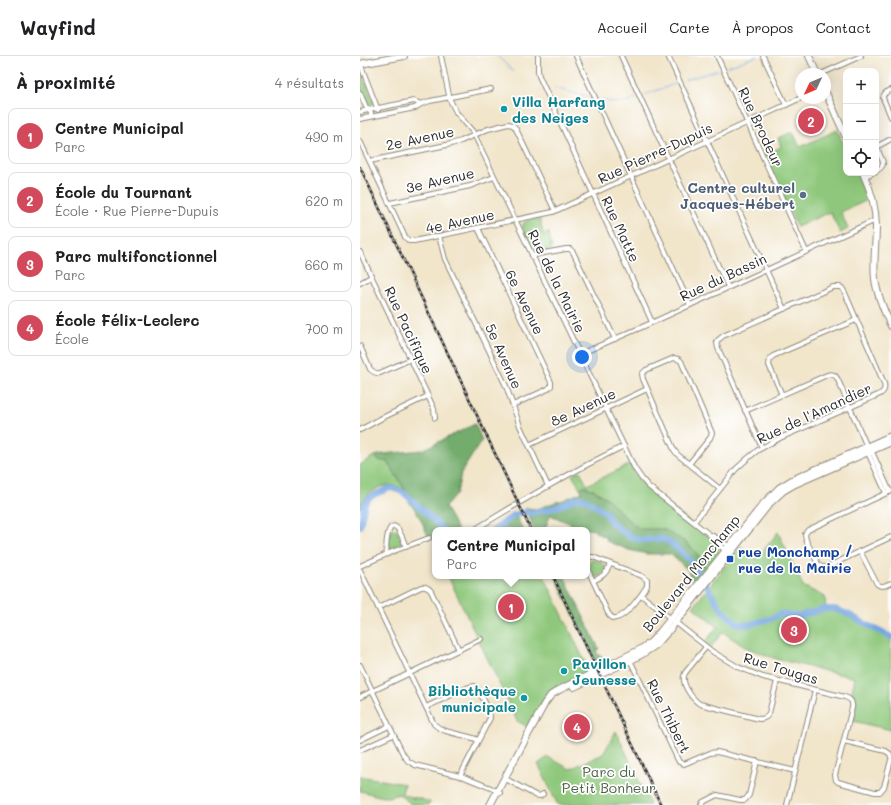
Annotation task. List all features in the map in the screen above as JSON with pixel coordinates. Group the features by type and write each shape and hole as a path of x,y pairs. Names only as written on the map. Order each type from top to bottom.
{"street":[{"path":"379,115 378,108 360,64 404,56"},
{"name":"Rue de la Mairie","path":"441,56 449,98 454,109 472,130 635,469 644,481 657,493 710,535 717,543 729,550"},
{"name":"Rue Matte","path":"538,56 539,76 652,322"},
{"path":"576,56 690,305"},
{"path":"621,56 728,287"},
{"path":"668,56 784,309 723,336 716,343 762,448"},
{"name":"Rue Brodeur","path":"717,56 806,251"},
{"path":"763,56 786,105"},
{"path":"809,56 814,68"},
{"path":"831,70 861,56"},
{"path":"360,119 415,108 421,104 491,89"},
{"path":"891,90 883,96 883,100 891,117"},
{"path":"360,93 371,113 371,116"},
{"path":"360,112 414,101 421,104"},
{"name":"Rue Pierre-Dupuis","path":"515,220 555,212 795,101"},
{"path":"831,104 843,130"},
{"name":"2e Avenue","path":"370,161 451,144 490,128 508,124 514,126 555,212"},
{"path":"879,146 891,140"},
{"path":"360,141 390,203"},
{"path":"879,152 884,162 884,165 879,170"},
{"path":"864,176 872,200 876,220 876,283 881,301 891,326"},
{"name":"3e Avenue","path":"390,203 470,186 494,177"},
{"name":"4e Avenue","path":"390,203 405,237 409,240 417,241 515,220"},
{"name":"Rue du Bassin","path":"580,354 862,225 876,220"},
{"name":"6e Avenue","path":"478,228 551,382 551,386 545,390 513,406"},
{"name":"5e Avenue","path":"439,236 446,258 506,386 520,426 548,486"},
{"path":"532,257 538,254 566,248 570,249 573,252 615,339"},
{"name":"Rue Pacifique","path":"360,252 434,409 435,418"},
{"path":"360,283 371,277"},
{"name":"Rue de l'Amandier","path":"694,522 739,466 762,448 780,438 881,394 884,391 884,383 843,290 840,287 833,287 784,309"},
{"path":"782,395 768,365 770,358 856,320"},
{"path":"360,346 370,368 376,373 380,373 411,359"},
{"path":"689,464 709,440 712,433 680,360 672,358 644,371 642,376 672,447 678,455 689,464 720,489"},
{"path":"745,411 827,375 831,374 835,376 889,492 808,530 805,534 806,540 819,566 822,567 829,566 891,537"},
{"name":"8e Avenue","path":"529,445 647,389"},
{"path":"360,430 428,396"},
{"name":"Boulevard Monchamp","path":"869,450 891,436"},
{"name":"Boulevard Monchamp","path":"490,805 499,792 548,704 554,698 629,658 648,651 656,645 673,620 729,550 770,503 783,491 869,450 891,442"},
{"path":"479,527 584,465 624,446"},
{"path":"387,554 388,532 390,528 393,527 398,529 406,547"},
{"path":"360,566 429,538"},
{"path":"860,551 876,584 883,586 891,583"},
{"path":"590,557 642,576 647,581 647,586 625,613 618,618 614,618 608,613 590,575"},
{"path":"593,582 604,576 610,564"},
{"path":"360,570 434,724 444,730 478,740"},
{"path":"378,608 421,587 428,588 431,591 459,650"},
{"name":"Rue Tougas","path":"641,595 706,647 738,667 757,675 845,697 851,701 852,706 835,776 837,781 840,783 880,792 884,788 891,758 889,753 844,741"},
{"path":"360,697 481,639"},
{"path":"706,647 685,673 684,677 684,681 695,702 763,719 767,717 777,681"},
{"name":"Rue Thibert","path":"629,658 679,762 684,764 708,753 720,752 795,771"},
{"path":"360,665 404,757 410,763 460,776 499,792"},
{"path":"426,707 472,686 476,687 478,690 490,717 460,776"},
{"path":"787,805 815,690"},
{"path":"360,740 389,726"},
{"path":"360,750 393,735"},
{"path":"701,805 703,802 717,795 745,800 750,793 757,761"},
{"path":"506,779 535,795 538,796 543,794"},
{"name":"Boulevard Monchamp","path":"494,805 499,792"}],"green space":[{"path":"360,70 374,102 371,107 367,105 360,89"},
{"path":"837,130 843,143 843,176 858,176 865,189 868,200 841,212 848,229 840,233 830,212 797,227 764,155 781,147 778,138 793,132 800,147"},
{"path":"540,219 543,234 549,233 552,249 537,252 533,249 523,229 523,224 526,221"},
{"path":"475,424 482,440 461,473 457,493 445,507 456,527 432,527 432,536 428,536 421,520 409,502 405,490 388,462 378,460 374,456 422,450"},
{"path":"374,456 378,460 388,462 405,490 391,485 385,485 374,490 367,496 362,502 360,508 360,465"},
{"path":"630,464 638,478 645,486 710,538 717,546 720,553 707,570 695,551 684,541 678,538 639,529 608,499 594,490 584,486 580,488 572,475 580,471 587,485"},
{"path":"584,486 594,490 608,499 639,529 663,529 684,541 695,551 707,570 696,583 690,577 688,570 670,554 647,554 629,550 606,541 607,538 595,532 596,530 590,530 590,527 578,527 550,515 546,527 533,527 526,508 537,509 561,501 582,492 580,488"},
{"path":"516,516 522,527 501,527"},
{"path":"392,529 398,532 401,544 397,547 390,548 388,545"},
{"path":"778,532 803,586 825,597 826,611 838,612 891,639 891,730 853,721 856,705 851,696 855,678 776,659 745,647 723,632 711,647 705,642 717,627 693,607 741,546 757,559"},
{"path":"595,560 603,563 605,566 604,571 598,577 594,576 590,568 590,561"},
{"path":"449,579 545,579 584,660 588,672 552,691 541,703 528,727 517,721"},
{"path":"556,579 565,579 599,649 596,650 598,655 603,657 602,661 597,665"},
{"name":"Parc du Petit Bonheur","path":"616,731 650,805 558,805 538,764 548,757 570,769 603,754"},
{"path":"360,776 404,784 402,794 414,799 414,797 430,802 429,805 411,804 399,794 383,797 360,791"}],"waterway":[{"path":"497,56 514,72"},
{"path":"727,67 757,56"},
{"path":"685,80 718,70"},
{"path":"644,95 675,84"},
{"path":"555,88 589,97"},
{"path":"601,100 618,103 636,98"},
{"path":"360,526 365,503 369,498 391,488 405,494 440,527"},
{"path":"498,527 514,515 547,510 565,504 573,499 583,498 606,513 611,522 631,537 641,540 662,539 678,549 696,568 721,609 736,623 747,625 773,618 780,614 799,616 824,609 835,609 850,615 891,637"}],"railway":[{"path":"360,167 530,527"},
{"path":"554,579 661,805"}],"place":[{"name":"Villa Harfang des Neiges","path":"504,109"},
{"name":"École du Tournant","path":"811,121"},
{"name":"Centre culturel Jacques-Hébert","path":"803,195"},
{"name":"rue Monchamp / rue de la Mairie","path":"730,559"},
{"name":"Centre Municipal","path":"511,607"},
{"name":"Parc multifonctionnel","path":"794,630"},
{"name":"Pavillon Jeunesse","path":"564,671"},
{"name":"Bibliothèque municipale","path":"524,698"},
{"name":"École Félix-Leclerc","path":"577,727"}]}
